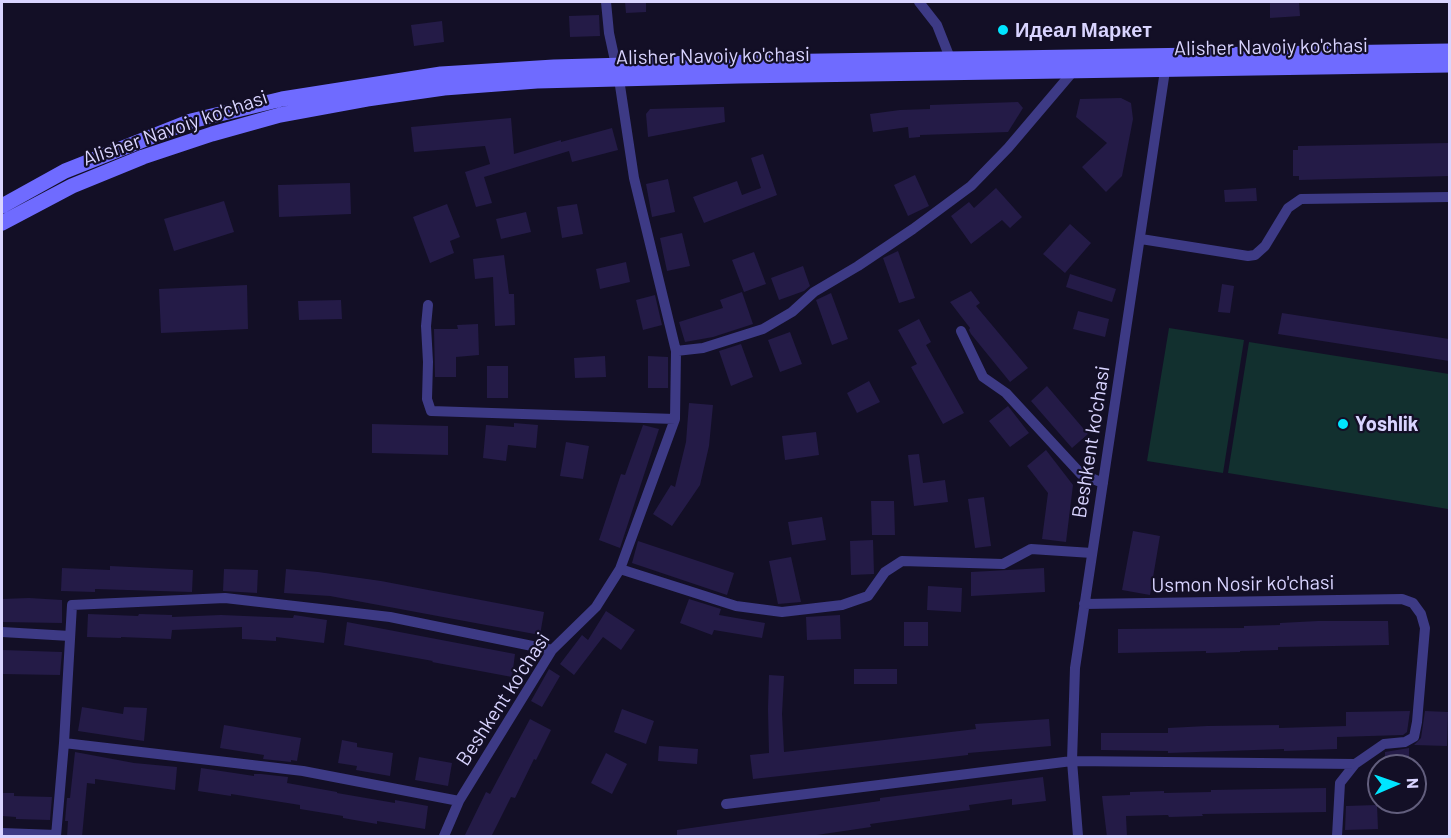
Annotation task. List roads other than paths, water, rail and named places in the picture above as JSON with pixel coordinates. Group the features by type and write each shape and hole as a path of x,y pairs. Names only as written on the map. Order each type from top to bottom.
{"main road":[{"name":"Alisher Navoiy ko'chasi","path":"950,65 1074,71 1167,62 1449,51"},
{"name":"Alisher Navoiy ko'chasi","path":"2,206 65,171 191,121 324,91 441,74 950,65 1085,56 1167,62 1449,65"},
{"name":"Alisher Navoiy ko'chasi","path":"2,223 72,186 128,162 249,123 339,103 444,88 618,72"},
{"path":"246,107 249,123"}],"street":[{"name":"Beshkent ko'chasi","path":"444,837 459,801 552,650 596,607 620,569 675,419 676,351 634,178 618,72 609,33 606,2"},
{"path":"919,2 937,25 950,65"},
{"path":"676,351 703,348 763,329 792,312 814,292 913,229 971,186 1008,148 1085,56"},
{"name":"Beshkent ko'chasi","path":"1078,837 1072,762 1075,668 1167,62"},
{"path":"1141,239 1248,256 1255,255 1265,246 1288,208 1301,199 1449,196"},
{"path":"428,305 427,399 431,411 675,419"},
{"path":"961,331 983,378 1006,393 1081,474 1102,483"},
{"path":"620,569 736,606 782,612 842,605 868,596 885,572 902,561 1003,564 1031,549 1092,554"},
{"path":"2,833 56,836 72,605 225,598 390,617 552,650"},
{"name":"Usmon Nosir ko'chasi","path":"1084,604 1402,599 1413,603 1421,614 1425,628 1417,722 1413,737 1405,742 1384,744 1355,764"},
{"path":"2,632 70,636"},
{"path":"64,743 303,771 459,801"},
{"path":"726,804 1072,762 1355,764"},
{"path":"1337,837 1340,783 1355,764"}],"place":[{"name":"Идеал Маркет","path":"1003,30"},
{"name":"Yoshlik","path":"1343,424"}]}
